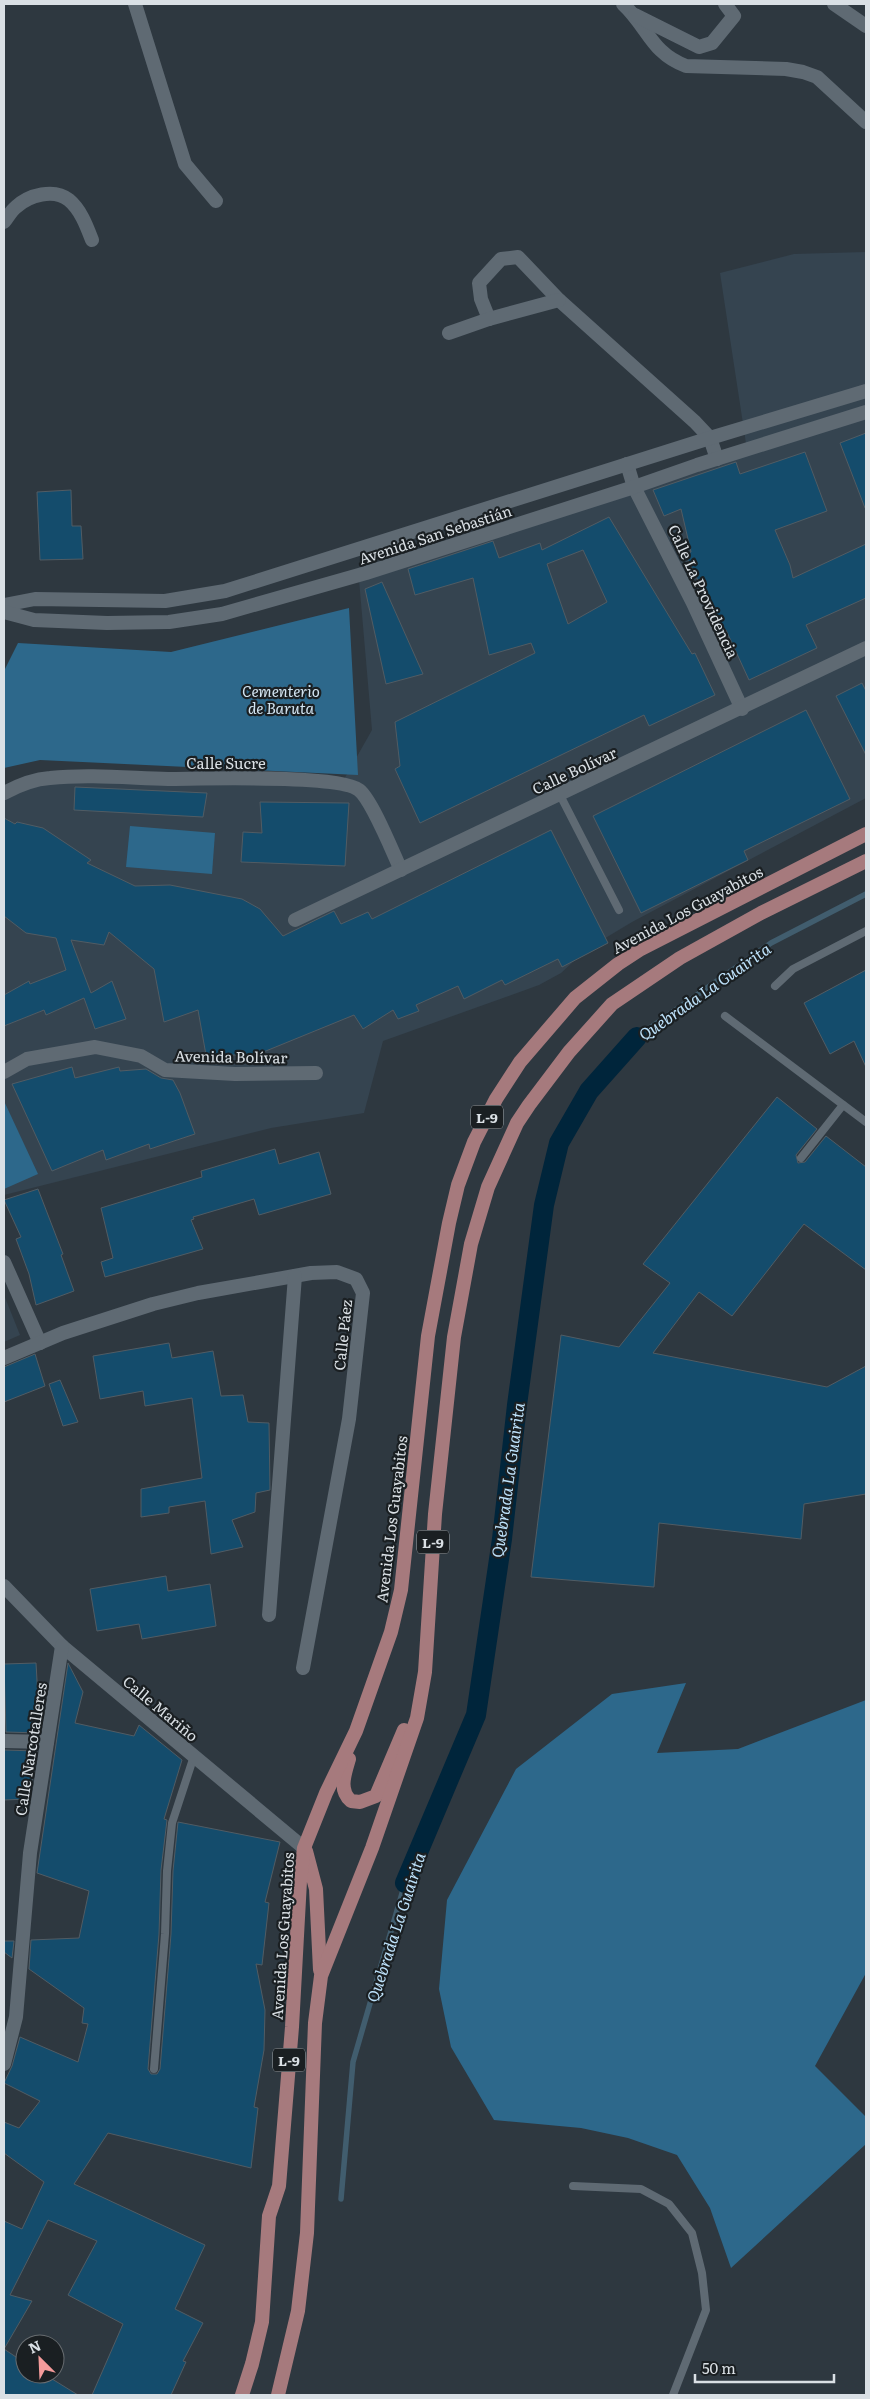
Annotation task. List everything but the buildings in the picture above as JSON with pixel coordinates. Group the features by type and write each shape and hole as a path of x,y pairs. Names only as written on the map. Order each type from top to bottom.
{"main road":[{"name":"Avenida Los Guayabitos","path":"242,2395 262,2322 269,2216 279,2186 292,2027 300,1881 304,1848 326,1793 356,1731 390,1632 401,1590 428,1336 458,1185 474,1142 496,1099 520,1062 576,998 618,964 642,949 866,834"},
{"name":"L-9","path":"278,2395 298,2311 307,2233 315,2024 320,1976 372,1848 400,1772 417,1718 425,1672 434,1514 446,1404 460,1302 471,1244 488,1187 517,1123 569,1052 598,1017 627,992 680,958 761,913 866,861"},
{"name":"L-9","path":"356,1731 343,1787 345,1796 351,1801 360,1802 376,1796 392,1762 406,1724 427,1643"},
{"path":"304,1848 316,1889 320,1976"}],"street":[{"path":"135,4 185,164 216,201"},
{"path":"623,4 635,15 657,48 670,60 693,67 786,69 803,72 817,77 866,122"},
{"path":"635,15 699,47 712,43 734,16 725,4"},
{"path":"834,4 866,26"},
{"path":"4,222 16,207 39,194 57,194 69,200 79,212 92,240"},
{"path":"489,319 481,299 479,283 501,258 518,257 559,300 680,408 710,438 717,459"},
{"path":"449,333 489,319 559,300"},
{"name":"Avenida San Sebastián","path":"4,605 36,599 165,601 225,591 710,438 866,391"},
{"name":"Avenida San Sebastián","path":"4,612 34,620 107,623 170,622 222,614 366,573 866,412"},
{"name":"Calle La Providencia","path":"627,464 634,487 663,541 742,709"},
{"path":"504,504 510,527"},
{"name":"Calle Bolívar","path":"295,920 742,709 866,648"},
{"name":"Calle Sucre","path":"4,793 48,778 96,776 168,779 270,778 346,785 359,789 368,800 401,870"},
{"name":"Avenida Bolívar","path":"4,1072 27,1059 95,1047 141,1056 165,1070 235,1074 316,1073"},
{"path":"4,1262 40,1343"},
{"name":"Calle Páez","path":"4,1358 40,1343 153,1304 198,1293 295,1276 337,1272 356,1279 363,1293 349,1419 303,1668"},
{"path":"269,1615 295,1276"},
{"name":"Calle Mariño","path":"4,1586 62,1646 304,1848"},
{"name":"Calle Narcotalleres","path":"4,2064 16,2017 30,1853 62,1646"},
{"path":"4,1741 47,1742"}],"lane":[{"path":"560,795 619,910"},
{"path":"775,986 794,969 866,931"},
{"path":"725,1016 866,1122"},
{"path":"801,1158 843,1105"},
{"path":"154,2069 172,1823 194,1756"},
{"path":"573,2186 641,2189 669,2204 692,2234 702,2273 706,2310 673,2395"}],"shaded area":[{"path":"866,252 866,798 632,922 587,949 561,973 539,985 383,1041 364,1113 271,1128 4,1195 4,791 25,783 342,783 372,730 358,568 747,450 720,273 794,254"},
{"path":"4,1295 20,1335 4,1342"}],"green space":[{"name":"Cementerio de Baruta","path":"349,608 358,775 40,760 4,768 4,671 18,643 171,652"},
{"path":"130,826 215,833 212,874 126,867"},
{"path":"4,1101 38,1174 4,1189"},
{"path":"686,1683 657,1753 738,1749 866,1700 866,1973 815,2066 866,2117 866,2144 731,2268 710,2208 677,2155 628,2138 581,2128 494,2120 451,2047 439,1989 447,1900 516,1769 612,1694"}],"waterway":[{"name":"Quebrada La Guairita","path":"637,1037 771,943 866,894"},
{"name":"Quebrada La Guairita","path":"405,1883 476,1715 502,1539 517,1405 544,1205 559,1143 589,1091 637,1037"},
{"name":"Quebrada La Guairita","path":"341,2199 353,2062 405,1883"}]}
